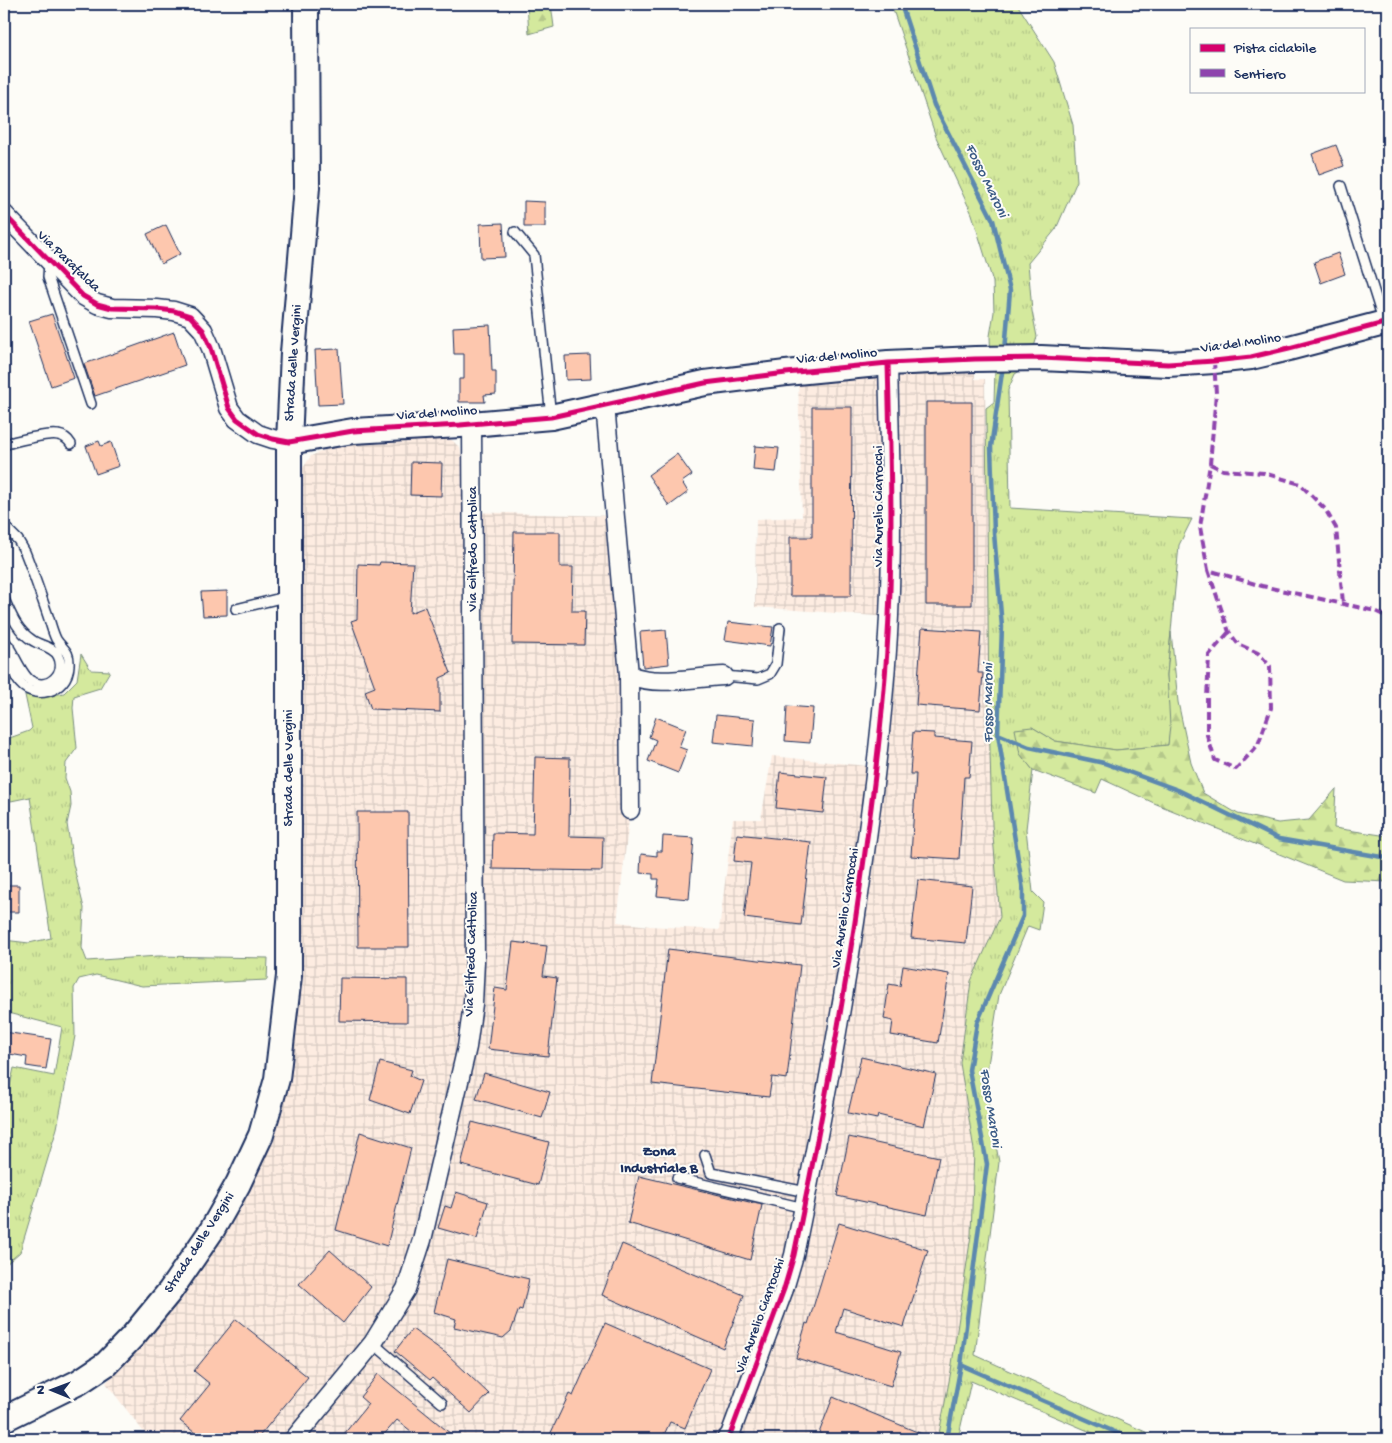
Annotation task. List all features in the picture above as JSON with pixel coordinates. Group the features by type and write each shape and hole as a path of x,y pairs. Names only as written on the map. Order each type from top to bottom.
{"main road":[{"name":"Strada delle Vergini","path":"4,1419 53,1396 93,1374 106,1364 133,1336 170,1291 212,1230 238,1184 261,1135 277,1079 289,976 289,442 293,353 307,187 306,4"},
{"name":"Via del Molino","path":"289,442 353,431 551,417 705,383 888,363 1041,358 1168,364 1214,361 1289,348 1386,323"}],"street":[{"name":"Via Parafalda","path":"4,214 84,296 97,304 112,308 174,311 190,316 203,330 211,348 228,408 237,419 258,434 289,442"},
{"name":"Via Aurelio Ciarrocchi","path":"732,1438 794,1255 806,1200 843,997 869,830 883,704 889,617 891,525 888,363"},
{"path":"605,405 629,675 630,810"},
{"name":"Via Gilfredo Cattolica","path":"294,1439 374,1343 406,1289 422,1240 467,1047 473,1004 475,941 472,424"},
{"path":"629,675 638,679 664,681 724,676"}],"lane":[{"path":"1341,186 1386,323"},
{"path":"515,232 534,255 551,417"},
{"path":"50,262 48,277 90,404"},
{"path":"4,445 25,439 57,434 66,438 71,444"},
{"path":"4,526 18,540 25,552 56,638 67,652 69,668 65,679 58,687 51,691 36,692 29,690 19,683 14,674 7,643"},
{"path":"236,608 289,596"},
{"path":"4,599 12,618 21,630 32,640 52,649 56,653 60,662 59,673 56,678 42,684 32,682 25,674 7,643"},
{"path":"724,676 758,679 770,674 776,664 780,628"},
{"path":"705,1155 711,1173 806,1200"},
{"path":"676,1178 806,1200"},
{"path":"374,1343 442,1403"}],"shaded area":[{"path":"975,367 975,379 985,379 992,825 1000,918 971,981 960,1063 974,1150 971,1235 951,1371 938,1439 149,1439 106,1383 136,1351 193,1282 239,1207 272,1143 289,1079 302,976 303,468 311,456 340,443 446,437 460,448 463,462 465,512 615,516 630,810 617,922 719,930 733,819 761,819 772,756 876,767 889,617 755,607 756,519 802,517 798,380"}],"green space":[{"path":"527,4 551,4 554,27 529,34"},
{"path":"891,4 1017,4 1054,62 1073,125 1077,181 1056,229 1028,263 1032,311 1037,337 1028,366 1015,374 1008,390 1010,508 1192,519 1179,545 1167,675 1171,725 1168,745 1116,750 1055,741 1032,727 1020,753 1033,770 1026,829 1033,892 1043,902 1039,930 1028,926 999,995 985,1084 999,1162 975,1355 1161,1439 1107,1439 971,1381 958,1439 938,1439 951,1371 971,1235 974,1150 960,1063 971,981 1000,917 992,825 989,715 986,408 994,402 995,370 991,365 990,336 994,312 993,282 972,214 936,137"},
{"path":"1171,632 1178,702 1191,763 1203,793 1238,814 1278,823 1309,820 1336,789 1334,828 1388,836 1388,882 1343,880 1154,803 1102,779 1096,793 1033,770 1020,754 1015,729 1032,727 1055,741 1116,750 1168,745 1170,725 1167,675"},
{"path":"81,654 91,670 110,671 100,688 74,696 73,708 77,748 66,763 65,778 70,792 71,806 67,824 73,864 84,908 82,948 87,961 158,956 268,958 267,980 142,986 96,975 79,979 74,988 75,1036 57,1128 20,1252 4,1266 4,1112 14,1068 54,1076 62,1027 4,1012 4,940 29,943 51,938 30,797 11,801 4,778 4,740 29,731 32,728 25,695 47,696 64,693 77,680"}],"building":[{"path":"1336,145 1344,166 1319,175 1312,154"},
{"path":"524,201 545,202 545,227 524,227"},
{"path":"503,223 505,257 481,258 480,224"},
{"path":"166,225 180,254 161,264 147,234"},
{"path":"1338,253 1345,274 1321,283 1314,262"},
{"path":"52,314 74,378 51,386 29,321"},
{"path":"490,325 492,371 496,371 496,394 484,395 485,402 459,402 459,379 464,379 464,354 454,354 453,327"},
{"path":"174,332 185,365 95,396 84,364"},
{"path":"339,349 343,404 318,405 315,350"},
{"path":"590,355 591,379 566,380 565,356"},
{"path":"926,402 972,402 972,605 926,605"},
{"path":"812,407 852,407 851,596 790,596 790,537 812,537"},
{"path":"99,441 101,446 111,442 119,466 96,474 86,446"},
{"path":"755,446 779,448 776,472 753,470"},
{"path":"677,454 692,475 682,482 688,492 669,506 648,475"},
{"path":"411,462 442,463 441,496 410,495"},
{"path":"514,532 560,532 560,567 573,567 572,611 585,611 584,645 512,644"},
{"path":"380,562 413,563 410,613 425,607 451,673 440,678 440,712 371,709 365,691 375,687 351,621 357,619 358,564 379,565"},
{"path":"227,591 227,615 203,616 201,592"},
{"path":"728,622 773,627 770,646 725,640"},
{"path":"922,628 981,632 978,673 983,673 980,710 916,705"},
{"path":"666,630 669,664 643,667 640,632"},
{"path":"787,706 813,708 810,743 785,741"},
{"path":"716,715 755,719 753,746 713,742"},
{"path":"656,717 686,729 679,747 687,750 678,773 648,761 656,740 649,737"},
{"path":"913,732 934,733 934,738 972,741 969,777 964,777 959,859 911,856 916,774 910,774"},
{"path":"535,757 570,758 569,836 603,837 602,871 492,869 493,833 533,834"},
{"path":"780,772 827,777 823,813 776,808"},
{"path":"357,812 408,812 409,947 358,947"},
{"path":"737,834 811,842 801,925 744,918 751,863 734,861"},
{"path":"663,836 694,838 689,899 657,896 659,879 653,879 653,874 640,873 641,854 657,856 657,851 662,851"},
{"path":"918,880 972,886 966,943 911,938"},
{"path":"4,885 19,885 19,912 4,912"},
{"path":"513,942 547,946 543,976 557,978 548,1056 488,1049 495,988 507,990"},
{"path":"668,949 800,965 787,1079 772,1077 769,1097 652,1084"},
{"path":"903,966 949,974 938,1043 891,1035 893,1021 884,1019 889,984 900,986"},
{"path":"340,978 407,979 407,1022 339,1021"},
{"path":"4,1032 51,1039 46,1069 26,1066 27,1057 4,1053"},
{"path":"861,1057 936,1074 924,1126 878,1115 877,1119 848,1113"},
{"path":"380,1062 412,1070 410,1076 421,1081 410,1114 370,1100"},
{"path":"484,1073 550,1092 542,1118 476,1099"},
{"path":"472,1122 549,1142 538,1185 461,1165"},
{"path":"360,1132 411,1148 387,1246 336,1230"},
{"path":"849,1137 939,1157 927,1215 837,1196"},
{"path":"639,1176 762,1205 750,1260 628,1223"},
{"path":"456,1192 488,1202 477,1239 438,1228 445,1206 451,1208"},
{"path":"839,1223 928,1250 904,1327 843,1308 836,1332 901,1352 891,1386 796,1358"},
{"path":"622,1244 744,1295 723,1348 602,1295"},
{"path":"330,1250 371,1287 343,1323 299,1284"},
{"path":"447,1259 529,1279 522,1310 519,1309 511,1331 503,1338 454,1327 456,1319 434,1312"},
{"path":"236,1319 308,1377 257,1439 190,1439 195,1433 180,1421 210,1384 194,1371"},
{"path":"605,1323 710,1369 685,1428 670,1422 662,1439 548,1439 569,1394 573,1396"},
{"path":"412,1329 447,1354 489,1394 471,1413 432,1378 430,1380 395,1351"},
{"path":"378,1374 457,1439 421,1439 397,1420 380,1439 340,1439 368,1404 360,1397"},
{"path":"833,1397 934,1439 835,1439 819,1433"}],"waterway":[{"name":"Fosso Maroni","path":"901,4 934,105 993,220 1010,290 1005,351"},
{"name":"Fosso Maroni","path":"947,1439 961,1365 987,1164 969,1070 977,1023 1023,916 1023,890 998,734 1002,627 994,533 991,447 1003,366"},
{"path":"998,734 1029,747 1104,763 1178,790 1279,839 1388,858"},
{"path":"961,1365 1131,1439"}],"marked path":[{"path":"1214,361 1216,393 1210,464 1200,527 1208,570 1262,586 1375,611 1388,617"},
{"path":"1210,464 1223,470 1264,473 1300,484 1325,509 1336,528 1343,603"},
{"path":"1208,570 1229,632 1238,644 1258,653 1270,666 1271,708 1258,745 1236,769 1215,760 1207,735 1209,655 1229,632"}],"cycle path":[{"path":"4,214 83,296 97,304 112,308 174,311 190,316 203,330 211,348 229,408 237,419 258,434 289,442 353,431 460,425 551,417 705,383 888,363 1041,358 1168,364 1251,357 1388,322"},
{"path":"726,1439 730,1435 784,1289 794,1255 827,1089 855,922 871,808 887,655 891,521 888,363"}],"district":[{"name":"Zona Industriale B","path":"659,1160"}]}
